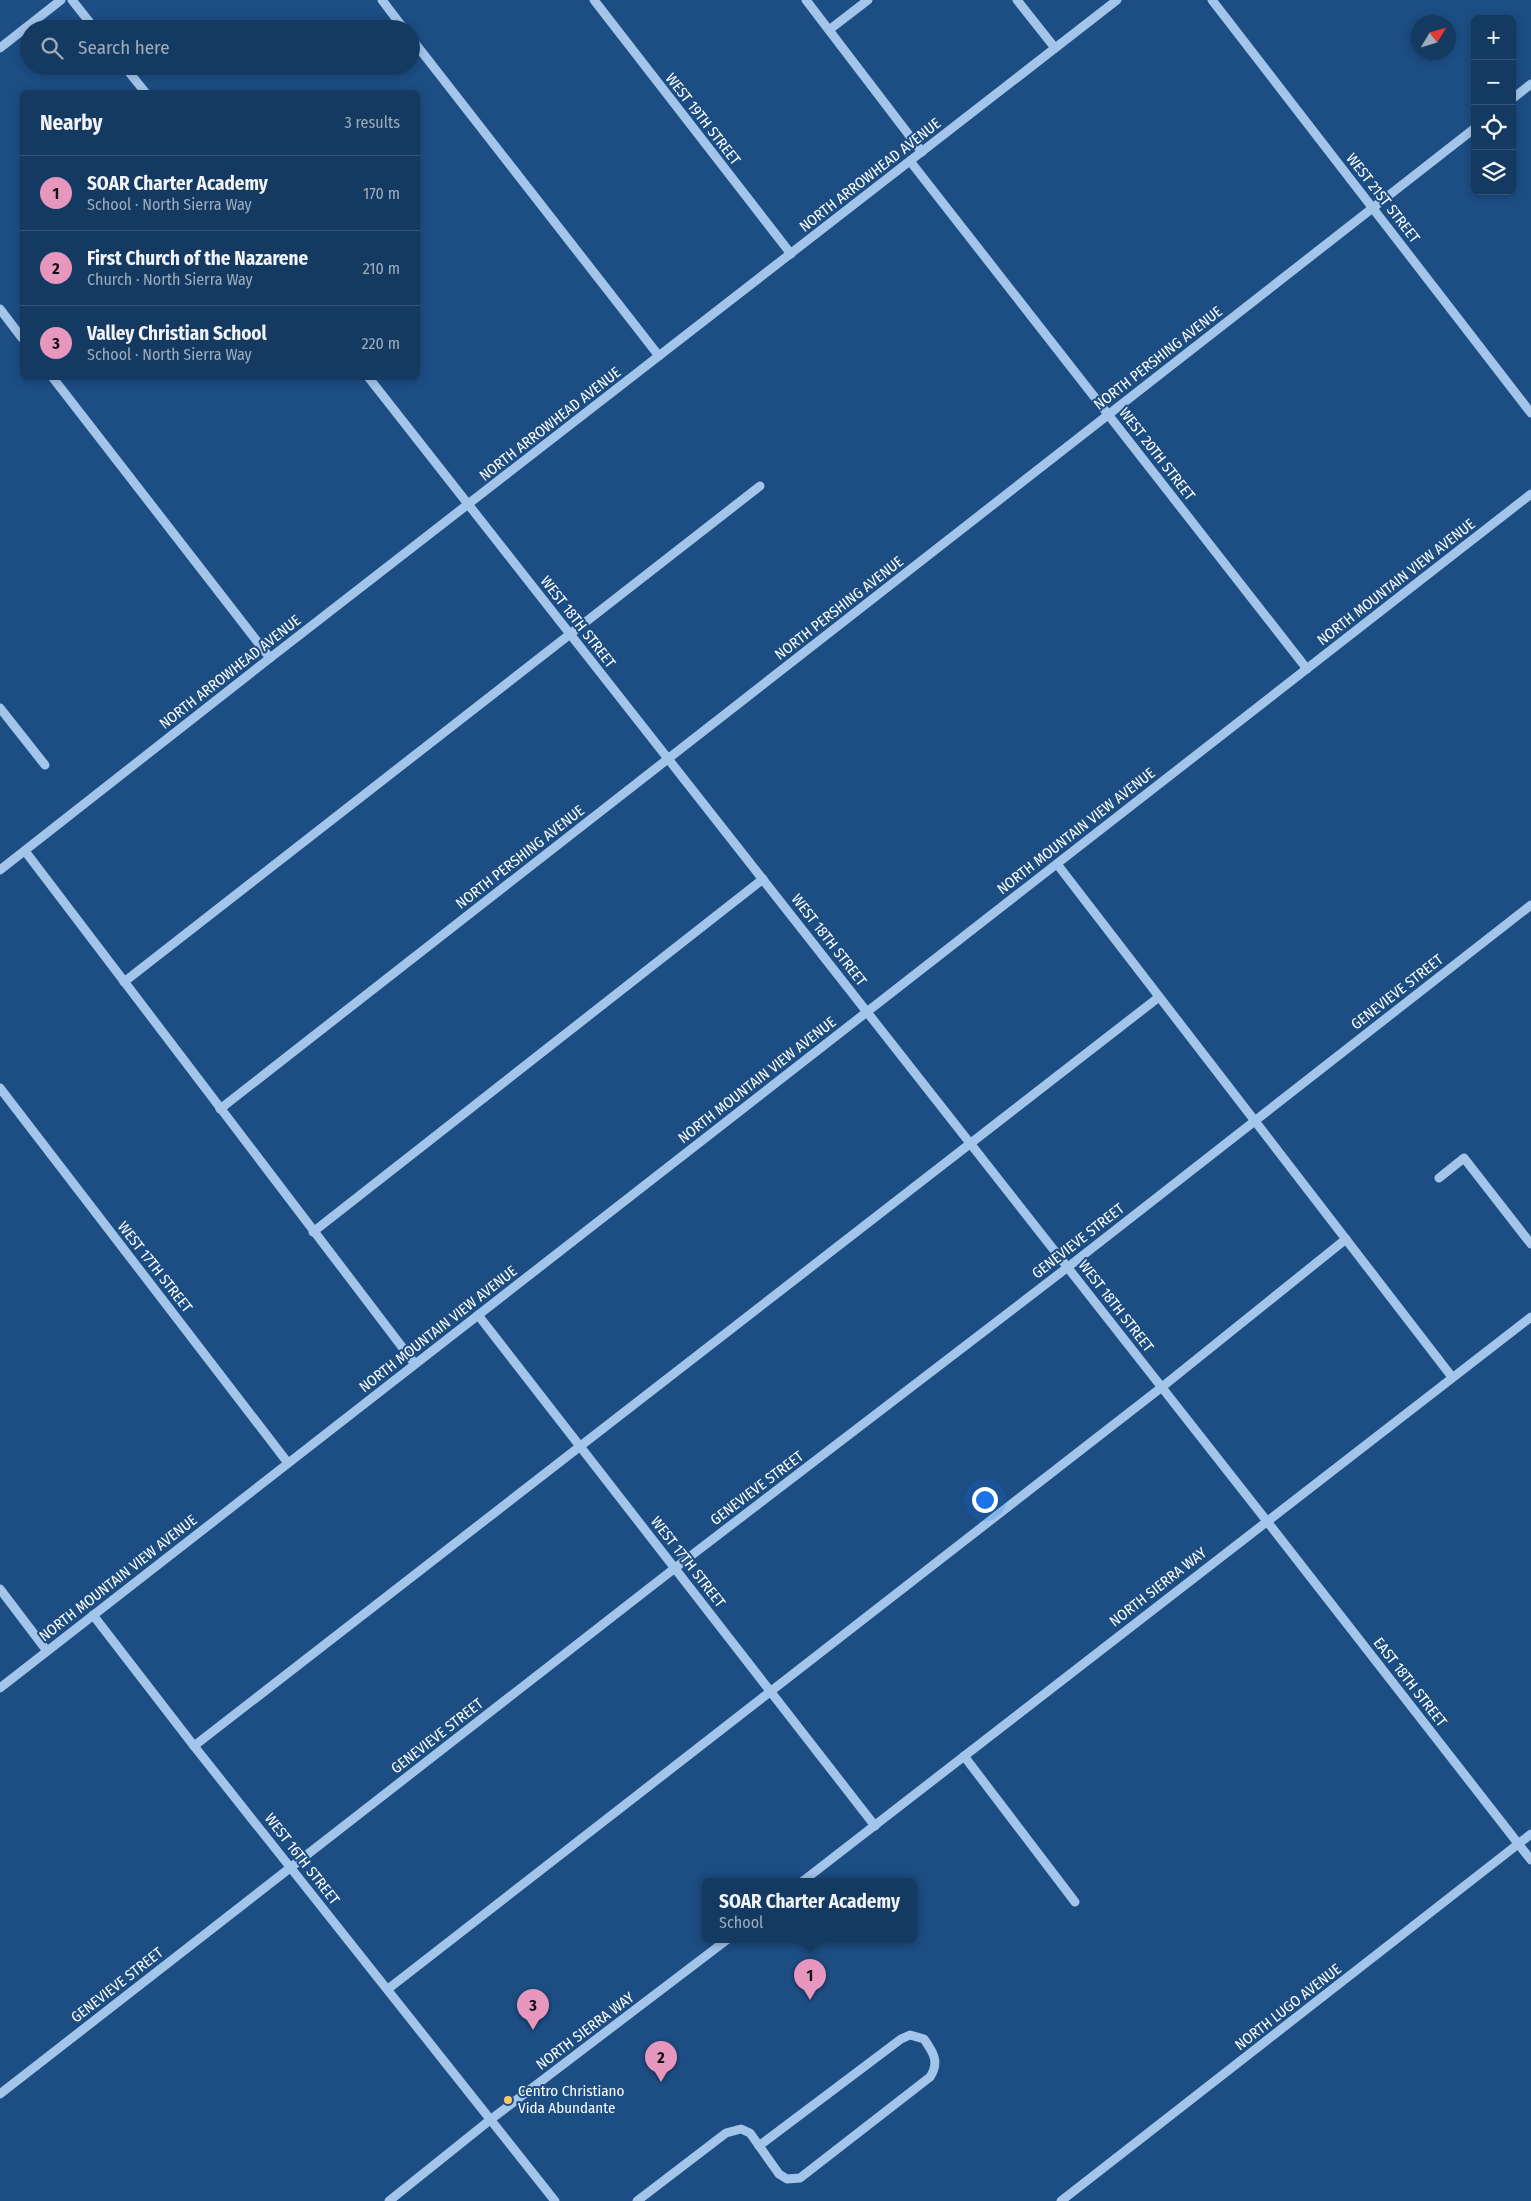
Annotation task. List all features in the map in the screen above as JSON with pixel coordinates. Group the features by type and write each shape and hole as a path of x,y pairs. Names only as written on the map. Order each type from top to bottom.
{"street":[{"path":"36,20 61,0"},
{"path":"72,0 88,20"},
{"path":"382,0 397,20"},
{"name":"WEST 19TH STREET","path":"594,0 790,254"},
{"path":"806,0 922,152"},
{"path":"829,30 868,0"},
{"path":"1017,0 1055,48"},
{"name":"NORTH ARROWHEAD AVENUE","path":"0,870 1117,0"},
{"name":"WEST 21ST STREET","path":"1212,0 1531,413"},
{"path":"0,48 20,32"},
{"path":"420,50 659,356"},
{"path":"131,75 143,90"},
{"path":"1516,96 1531,84"},
{"name":"NORTH PERSHING AVENUE","path":"220,1109 1471,131"},
{"name":"WEST 20TH STREET","path":"910,161 1307,670"},
{"path":"0,309 20,335"},
{"path":"55,380 270,658"},
{"name":"WEST 18TH STREET","path":"371,380 1266,1520"},
{"path":"124,982 760,486"},
{"name":"NORTH MOUNTAIN VIEW AVENUE","path":"0,1688 1531,494"},
{"path":"0,708 44,765"},
{"path":"25,851 415,1364"},
{"path":"1057,864 1452,1377"},
{"path":"313,1232 763,879"},
{"name":"GENEVIEVE STREET","path":"0,2094 675,1568 1068,1267 1531,905"},
{"path":"194,1746 1160,997"},
{"name":"WEST 17TH STREET","path":"0,1088 288,1463"},
{"path":"1440,1178 1464,1158 1531,1244"},
{"path":"388,1990 1162,1387 1346,1239"},
{"name":"WEST 17TH STREET","path":"478,1315 875,1826"},
{"name":"NORTH SIERRA WAY","path":"807,1878 1531,1316"},
{"name":"EAST 18TH STREET","path":"1266,1520 1531,1860"},
{"path":"0,1589 47,1651"},
{"name":"WEST 16TH STREET","path":"94,1615 194,1746 555,2201"},
{"path":"964,1756 1075,1902"},
{"name":"NORTH LUGO AVENUE","path":"1062,2201 1531,1834"},
{"name":"NORTH SIERRA WAY","path":"389,2201 490,2120 723,1943"},
{"path":"637,2201 726,2133 741,2129 750,2133 779,2174 787,2179 800,2178 930,2077 936,2069 935,2054 924,2039 910,2035 901,2039 760,2146"}],"place":[{"name":"SOAR Charter Academy","path":"810,2000"},
{"name":"Valley Christian School","path":"533,2030"},
{"name":"First Church of the Nazarene","path":"661,2082"},
{"name":"Centro Christiano Vida Abundante","path":"508,2100"}]}
